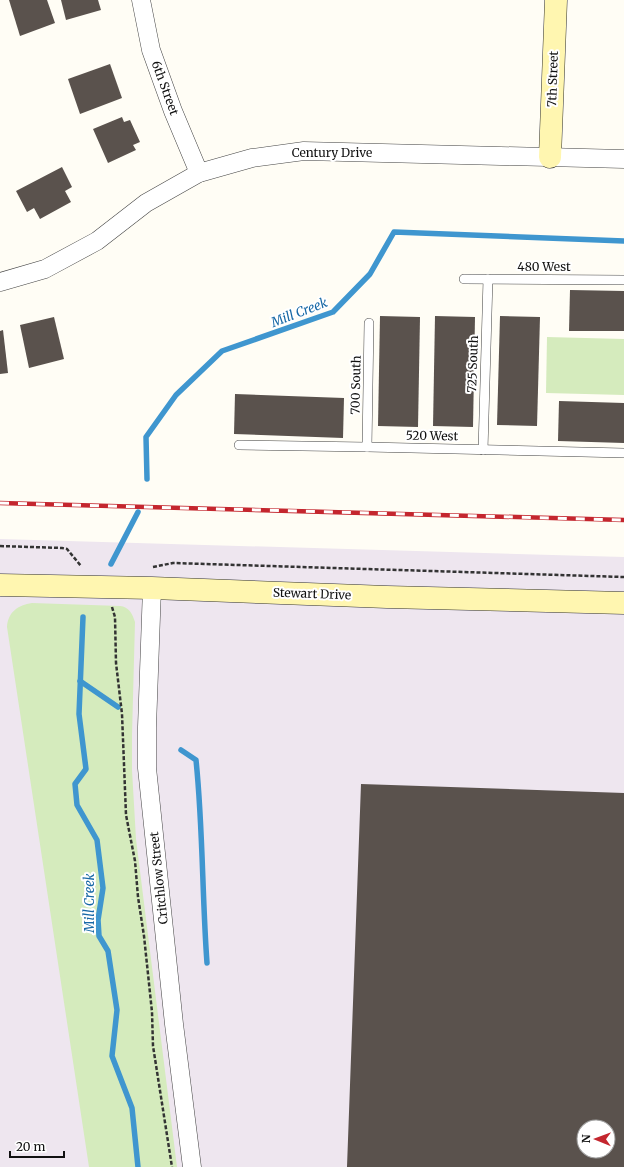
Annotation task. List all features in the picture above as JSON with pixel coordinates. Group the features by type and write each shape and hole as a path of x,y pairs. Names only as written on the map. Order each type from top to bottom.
{"street":[{"name":"6th Street","path":"141,0 152,50 173,111 199,173"},
{"name":"7th Street","path":"550,157 556,0"},
{"name":"Century Drive","path":"0,282 45,269 98,241 146,203 199,173 252,158 304,151 624,159"},
{"name":"Stewart Drive","path":"0,585 151,577 387,597 624,603"},
{"name":"Critchlow Street","path":"151,577 147,768 174,1024 192,1167"}],"lane":[{"name":"480 West","path":"464,279 624,280"},
{"name":"725 South","path":"483,450 488,279"},
{"name":"700 South","path":"367,447 369,323"},
{"name":"520 West","path":"239,445 624,454"}],"path":[{"path":"0,546 67,549 84,568"},
{"path":"151,577 173,564 624,577"},
{"path":"112,604 116,618 116,663 122,714 126,815 135,861 138,897 144,936 152,1012 153,1046 172,1167"}],"shaded area":[{"path":"0,539 624,557 624,1167 0,1167"}],"green space":[{"path":"547,337 624,339 624,395 546,393"},
{"path":"32,603 120,606 130,611 135,622 132,770 136,839 177,1167 89,1167 7,627 9,617 15,610 22,605"}],"building":[{"path":"9,0 47,0 55,23 20,36"},
{"path":"61,0 98,0 101,10 66,20"},
{"path":"110,64 122,98 80,114 68,79"},
{"path":"122,117 124,122 130,120 140,142 133,145 136,150 108,163 93,129"},
{"path":"62,167 72,187 65,191 71,202 40,219 34,208 27,212 16,191"},
{"path":"570,290 624,291 624,331 569,331"},
{"path":"380,316 420,317 418,427 378,426"},
{"path":"435,316 475,317 473,427 433,426"},
{"path":"500,316 540,317 537,426 497,425"},
{"path":"54,317 64,359 29,368 20,325"},
{"path":"3,330 8,373 0,374 0,331"},
{"path":"235,394 344,398 343,438 234,434"},
{"path":"559,401 624,403 624,443 558,441"},
{"path":"361,784 624,793 624,1167 347,1167"}],"waterway":[{"name":"Mill Creek","path":"147,479 146,437 176,395 222,351 333,312 370,274 394,232 624,241"},
{"name":"Mill Creek","path":"111,564 138,512"},
{"name":"Mill Creek","path":"83,617 79,714 86,769 75,784 77,805 97,840 103,888 98,920 99,936 108,951 117,1010 112,1056 132,1108 138,1167"},
{"path":"80,681 118,707"},
{"path":"181,750 196,760 200,810 207,963"}],"railway":[{"path":"0,503 624,520"}]}
